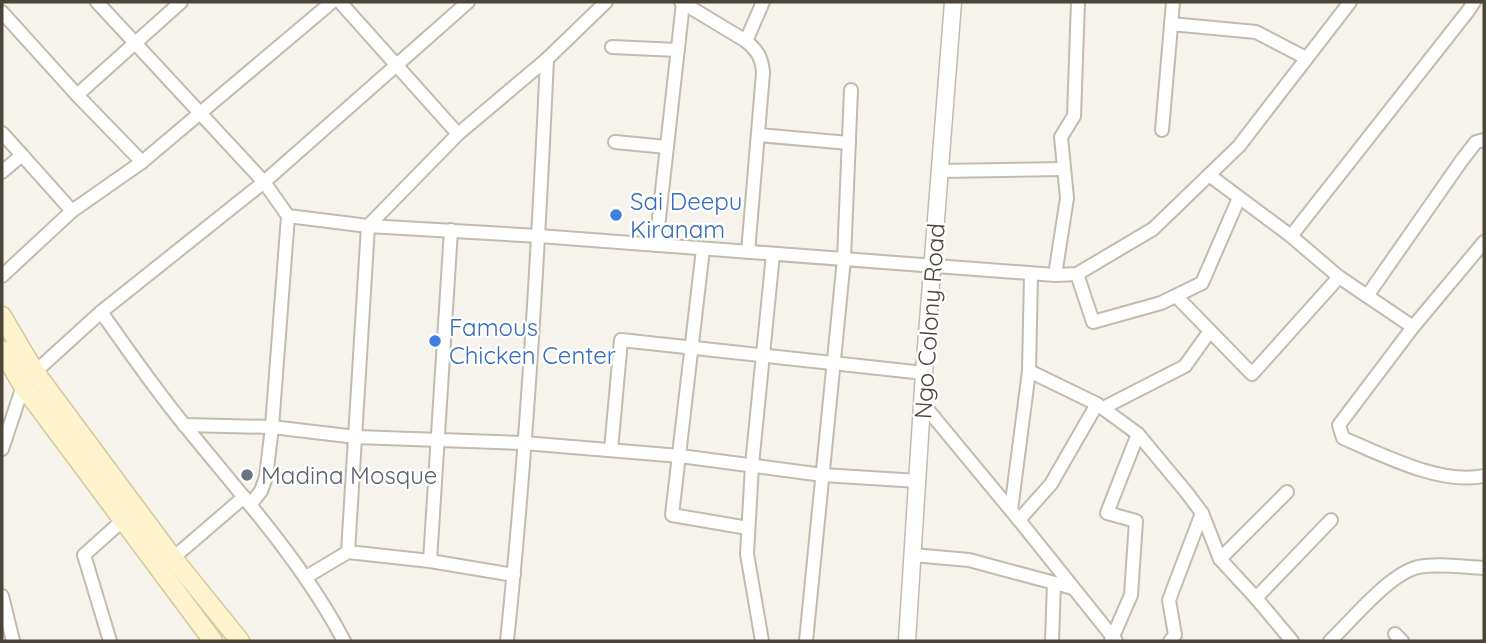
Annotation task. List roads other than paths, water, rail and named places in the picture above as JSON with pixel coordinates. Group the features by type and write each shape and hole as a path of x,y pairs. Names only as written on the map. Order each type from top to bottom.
{"main road":[{"path":"2,316 29,379 122,521 213,641"},
{"path":"2,350 29,379 240,641"}],"street":[{"path":"97,2 264,182 288,216 272,427 265,483 261,491 173,558"},
{"path":"77,95 181,2"},
{"path":"2,276 72,211 142,162 332,2"},
{"path":"340,2 458,134"},
{"path":"2,449 29,379 101,312 264,182 468,2"},
{"path":"348,552 368,226 458,134 547,59 606,2"},
{"path":"747,41 763,2"},
{"name":"Ngo Colony Road","path":"907,641 924,373 953,2"},
{"path":"1055,275 1067,198 1061,136 1074,116 1078,2"},
{"path":"1161,130 1173,2"},
{"path":"288,216 368,226 539,236 1031,274 1077,274 1153,229 1209,176 1239,146 1350,2"},
{"path":"1291,236 1474,2"},
{"path":"656,245 682,3 747,41 756,49 762,60 748,252"},
{"path":"2,12 142,162"},
{"path":"1171,24 1256,32 1306,58"},
{"path":"612,47 678,50"},
{"path":"507,641 539,236 547,59"},
{"path":"806,641 845,260 851,90"},
{"path":"2,133 72,211"},
{"path":"758,135 849,143"},
{"path":"1367,296 1462,160 1476,142 1484,140"},
{"path":"615,142 667,147"},
{"path":"2,172 22,155"},
{"path":"940,170 1064,169"},
{"path":"1209,176 1291,236 1339,277 1413,327"},
{"path":"1077,274 1093,322 1161,303 1176,296 1202,283 1239,198"},
{"path":"430,561 451,230"},
{"path":"1484,242 1413,327 1339,425 1343,438 1419,470 1470,479 1484,475"},
{"path":"703,248 672,515 748,528"},
{"path":"762,641 747,554 752,465 772,254"},
{"path":"1015,515 1029,371 1031,274"},
{"path":"1176,296 1252,374 1339,277"},
{"path":"101,312 184,425 306,578 344,641"},
{"path":"1015,515 1051,484 1100,406 1185,366 1210,331"},
{"path":"611,450 621,340 924,373"},
{"path":"1029,371 1100,406 1138,434 1202,513 1220,559 1292,641"},
{"path":"923,404 1113,640"},
{"path":"184,425 272,427 356,437 524,443 680,456 823,475 918,481"},
{"path":"1113,640 1131,595 1136,522 1107,513 1138,434"},
{"path":"1220,559 1287,492"},
{"path":"1170,641 1175,635 1169,600 1202,513"},
{"path":"1256,598 1331,520"},
{"path":"110,641 85,555 122,521"},
{"path":"306,578 348,552 430,561 514,575"},
{"path":"913,555 969,560 1073,588"},
{"path":"1330,641 1389,582 1405,572 1428,566 1484,568"},
{"path":"1052,641 1054,583"},
{"path":"2,596 13,641"}],"place":[{"name":"Sai Deepu Kiranam","path":"616,215"},
{"name":"Famous Chicken Center","path":"435,341"},
{"name":"Madina Mosque","path":"247,475"}]}
